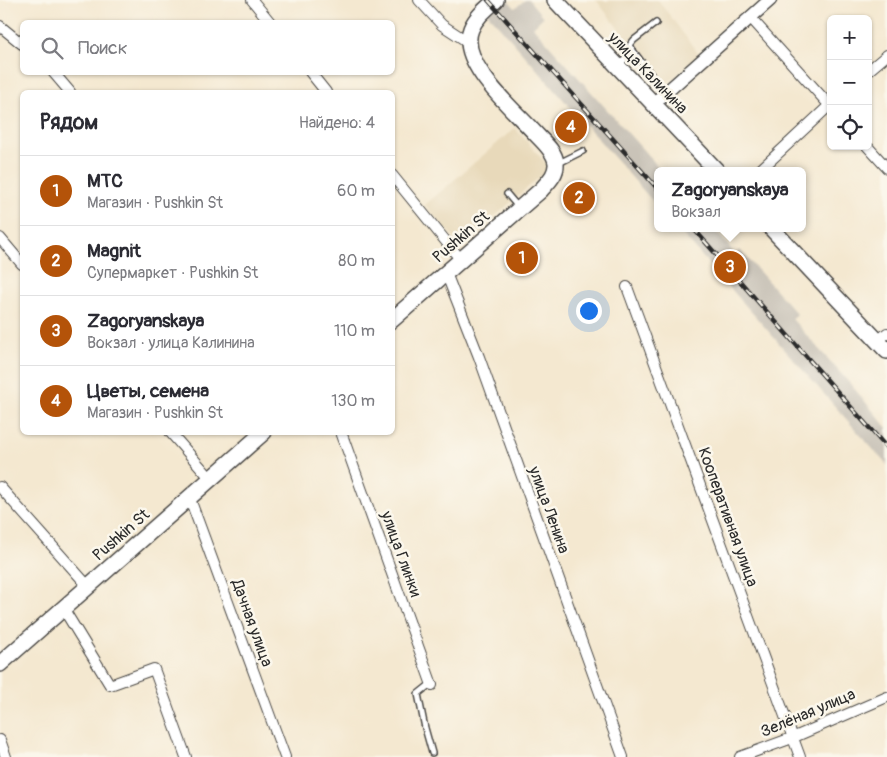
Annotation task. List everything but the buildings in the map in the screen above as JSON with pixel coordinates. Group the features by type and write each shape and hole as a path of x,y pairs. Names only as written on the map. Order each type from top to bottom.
{"main road":[{"path":"496,0 477,18 470,30 468,42 473,60 483,76 529,131 550,149 556,164"},
{"name":"улица Калинина","path":"555,0 712,167"},
{"name":"Pushkin St","path":"395,317 551,179 556,164"},
{"path":"775,232 884,342"},
{"name":"Pushkin St","path":"0,664 261,435"}],"street":[{"path":"252,0 268,20"},
{"path":"419,0 442,25 468,42"},
{"path":"653,104 770,0"},
{"path":"750,17 827,102"},
{"path":"0,26 20,42"},
{"path":"872,68 887,55"},
{"path":"56,75 68,90"},
{"path":"312,75 324,90"},
{"path":"764,167 827,108"},
{"path":"871,150 887,168"},
{"path":"395,179 461,260"},
{"path":"0,238 20,262"},
{"name":"улица Ленина","path":"446,273 479,357 623,757"},
{"name":"Кооперативная улица","path":"627,287 800,757"},
{"path":"173,435 211,479"},
{"name":"улица Глинки","path":"342,435 432,685"},
{"path":"0,487 88,586"},
{"name":"Дачная улица","path":"190,499 285,757"},
{"path":"63,608 110,685 154,669 186,757"},
{"name":"Зелёная улица","path":"740,757 792,738 887,697"},
{"path":"0,740 6,757"}],"lane":[{"path":"656,24 630,45 666,93"},
{"path":"617,66 634,52"},
{"path":"556,164 583,152"},
{"path":"507,194 520,208"},
{"path":"432,685 418,694 432,753"}],"shaded area":[{"path":"476,0 508,0 515,8 525,0 529,0 543,17 533,27 658,167 654,167 654,203"},
{"path":"658,0 701,57 663,86 597,1"},
{"path":"515,128 550,168 461,246 425,205"},
{"path":"681,232 716,232 735,254 740,250 797,314 792,319 887,428 887,465"}],"railway":[{"path":"488,0 654,185"},
{"path":"697,232 887,448"}],"place":[{"name":"Цветы, семена","path":"571,127"},
{"name":"Magnit","path":"579,198"},
{"name":"МТС","path":"522,258"},
{"name":"Zagoryanskaya","path":"730,267"}]}
